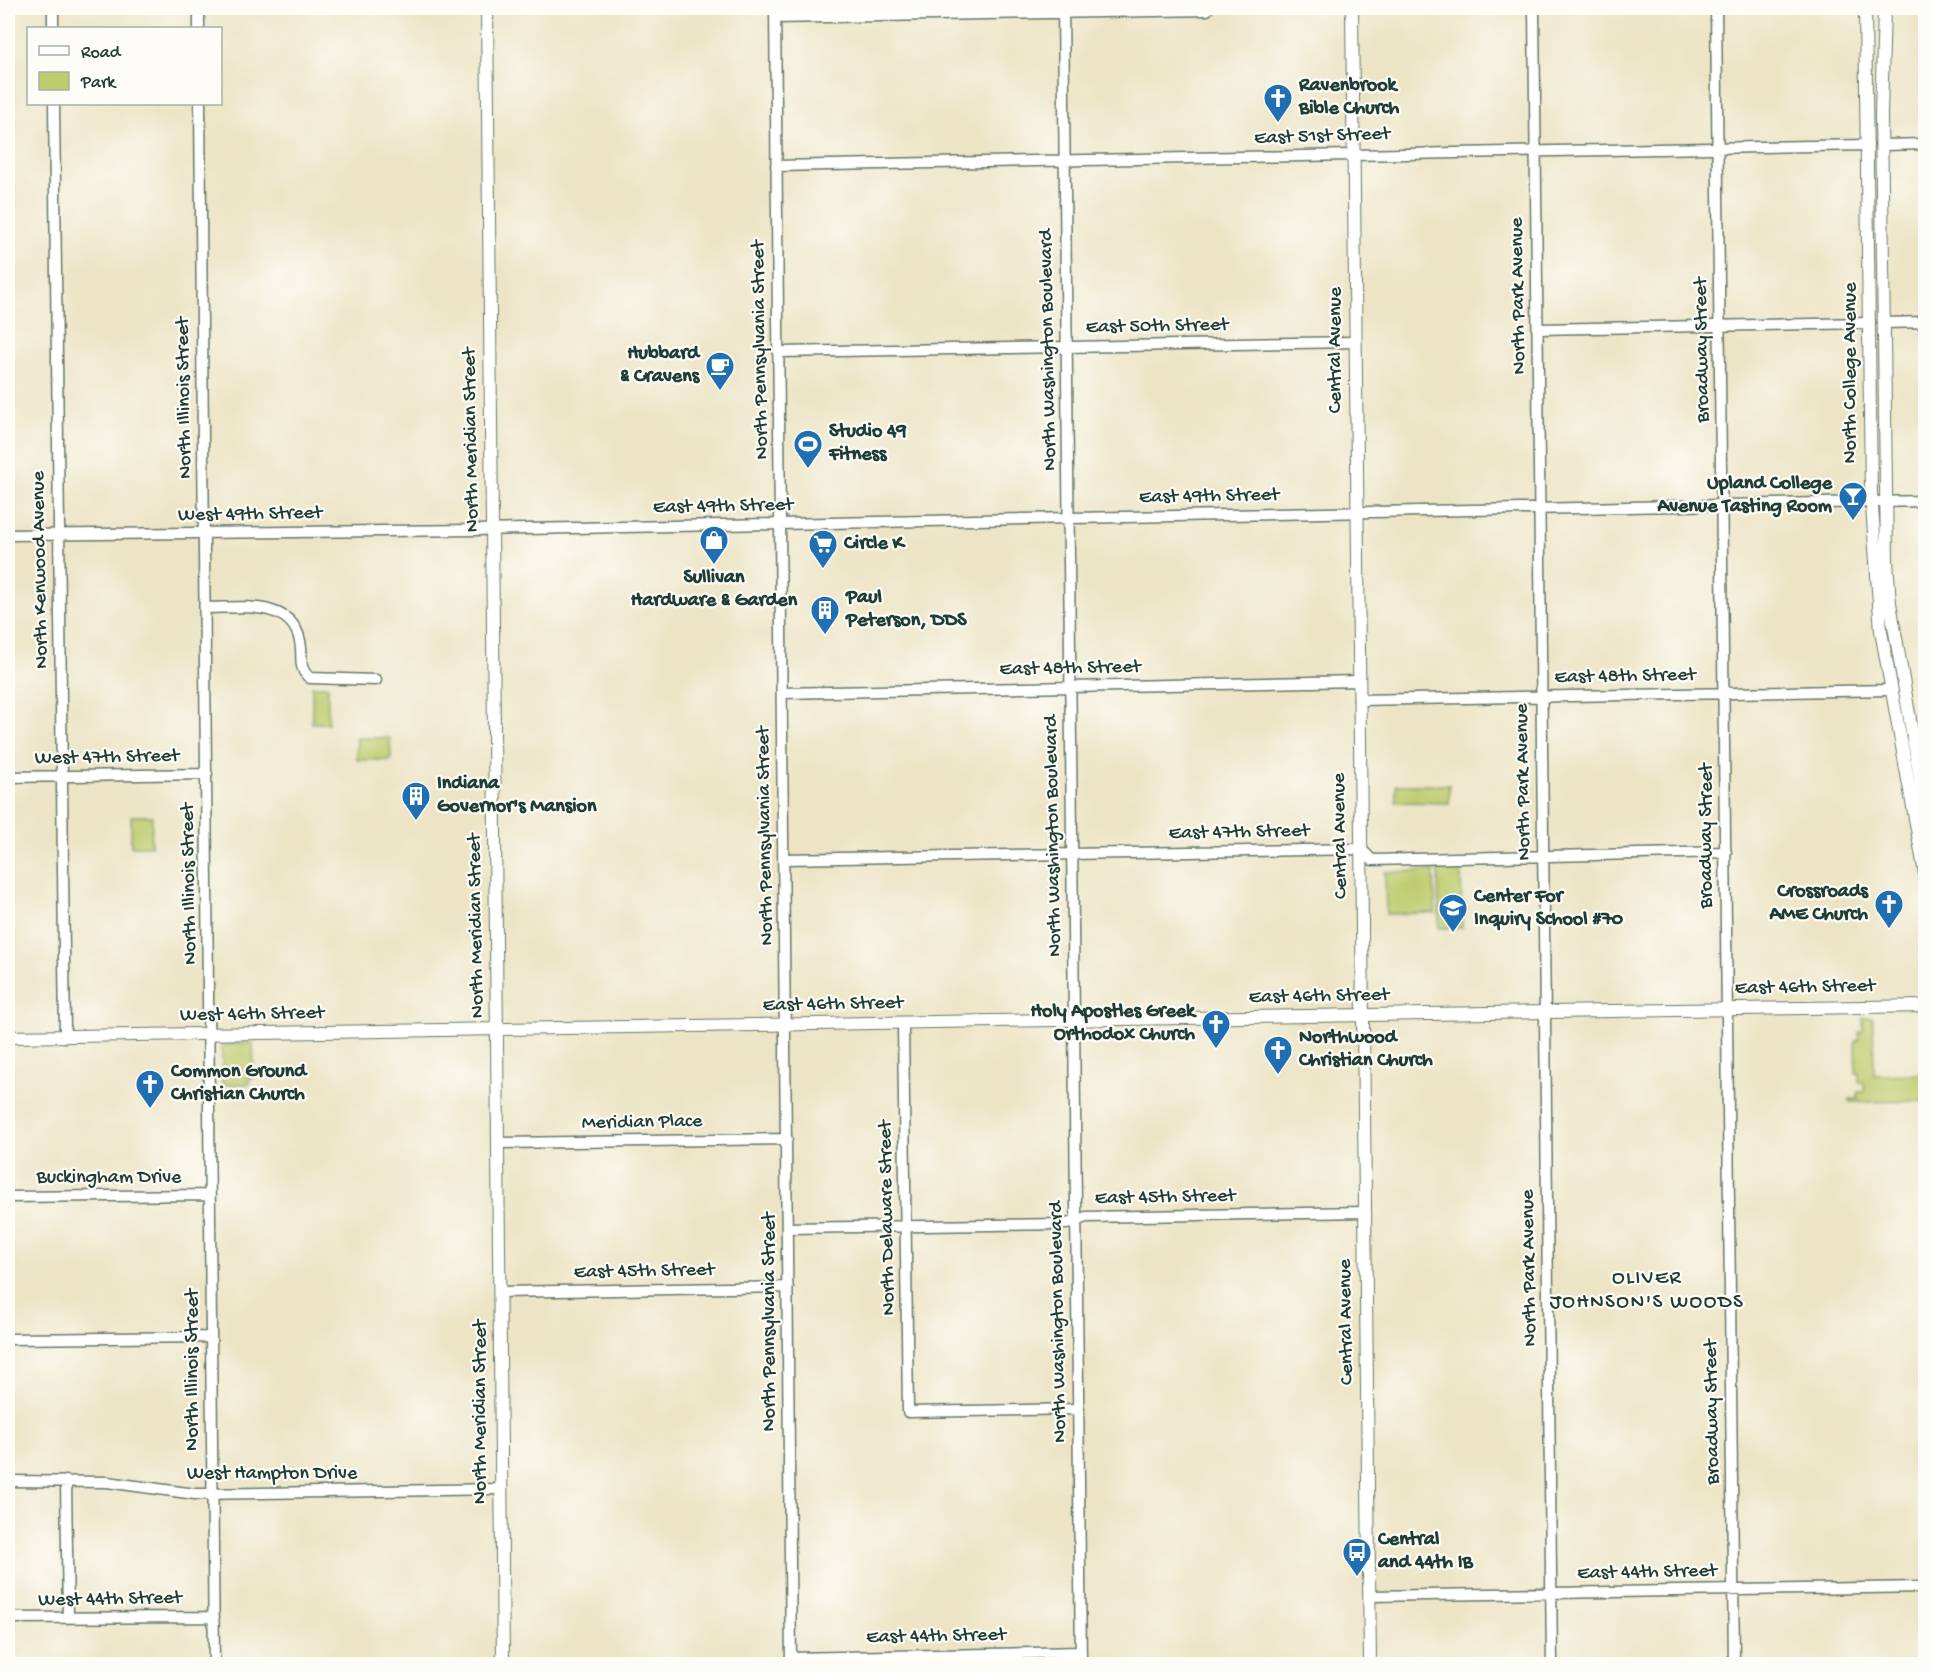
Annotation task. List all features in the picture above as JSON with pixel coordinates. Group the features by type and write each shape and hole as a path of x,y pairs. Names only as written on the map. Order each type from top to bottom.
{"main road":[{"name":"North Meridian Street","path":"487,8 503,1665"},
{"name":"Central Avenue","path":"1352,8 1370,1665"},
{"name":"North College Avenue","path":"1865,8 1868,145 1890,603 1920,750 1926,813"},
{"name":"North College Avenue","path":"1884,8 1871,501 1877,595 1891,690 1926,879"},
{"name":"East 46th Street","path":"498,1030 1926,1006"},
{"name":"West 46th Street","path":"8,1037 498,1030"}],"street":[{"path":"53,8 53,27"},
{"path":"199,8 199,27"},
{"name":"North Park Avenue","path":"1534,8 1552,1665"},
{"name":"Broadway Street","path":"1716,8 1734,1665"},
{"path":"775,13 1207,9"},
{"name":"North Washington Boulevard","path":"1063,10 1081,1665"},
{"name":"North Pennsylvania Street","path":"775,13 791,1661"},
{"name":"North Kenwood Avenue","path":"54,105 65,1036"},
{"name":"North Illinois Street","path":"200,105 214,1665"},
{"path":"1881,145 1926,144"},
{"name":"East 51st Street","path":"776,166 1868,145"},
{"path":"1537,329 1926,322"},
{"name":"East 50th Street","path":"779,352 1355,342"},
{"name":"East 49th Street","path":"493,529 1926,501"},
{"name":"West 49th Street","path":"8,535 493,529"},
{"path":"206,608 262,607 275,611 290,621 297,632 301,646 302,669 310,678 376,681"},
{"name":"East 48th Street","path":"782,693 1359,681"},
{"name":"East 48th Street","path":"1359,700 1891,690"},
{"name":"West 47th Street","path":"8,777 207,774"},
{"name":"East 47th Street","path":"784,859 1361,849 1372,860 1726,852"},
{"name":"North Delaware Street","path":"903,1024 908,1412 1079,1409"},
{"name":"Meridian Place","path":"498,1143 787,1139"},
{"name":"Buckingham Drive","path":"8,1197 210,1196"},
{"name":"East 45th Street","path":"788,1228 1067,1224 1086,1217 1365,1212"},
{"name":"East 45th Street","path":"500,1292 788,1287"},
{"path":"8,1339 211,1337"},
{"name":"West Hampton Drive","path":"8,1481 107,1482 182,1493 501,1489"},
{"path":"66,1481 68,1618"},
{"name":"East 44th Street","path":"1370,1596 1926,1587"},
{"name":"West 44th Street","path":"8,1618 214,1617"},
{"name":"East 44th Street","path":"791,1661 1081,1652"}],"green space":[{"path":"312,686 328,686 328,723 312,723"},
{"path":"357,738 390,738 391,760 357,760"},
{"path":"1396,785 1449,785 1449,803 1396,802"},
{"path":"131,816 152,816 151,846 131,846"},
{"path":"1461,869 1462,928 1439,928 1438,870"},
{"path":"1434,871 1435,913 1386,914 1385,872"},
{"path":"1863,1018 1873,1018 1874,1075 1925,1074 1925,1101 1850,1102 1850,1099 1858,1099 1858,1092 1864,1092 1864,1082 1859,1082 1859,1073 1856,1073 1855,1041 1859,1040 1859,1032 1863,1031"},
{"path":"253,1043 254,1078 249,1078 249,1084 222,1085 222,1047 224,1044"}],"place":[{"name":"Ravenbrook Bible Church","path":"1278,124"},
{"name":"Hubbard & Cravens","path":"720,392"},
{"name":"Studio 49 Fitness","path":"808,470"},
{"name":"Upland College Avenue Tasting Room","path":"1853,522"},
{"name":"Sullivan Hardware & Garden","path":"714,566"},
{"name":"Circle K","path":"823,570"},
{"name":"Paul Peterson, DDS","path":"825,636"},
{"name":"Indiana Governor's Mansion","path":"416,822"},
{"name":"Crossroads AME Church","path":"1889,930"},
{"name":"Center For Inquiry School #70","path":"1453,934"},
{"name":"Holy Apostles Greek Orthodox Church","path":"1216,1050"},
{"name":"Northwood Christian Church","path":"1278,1076"},
{"name":"Common Ground Christian Church","path":"150,1110"},
{"name":"Central and 44th IB","path":"1357,1578"}],"district":[{"name":"OLIVER JOHNSON'S WOODS","path":"1647,1291"}]}
